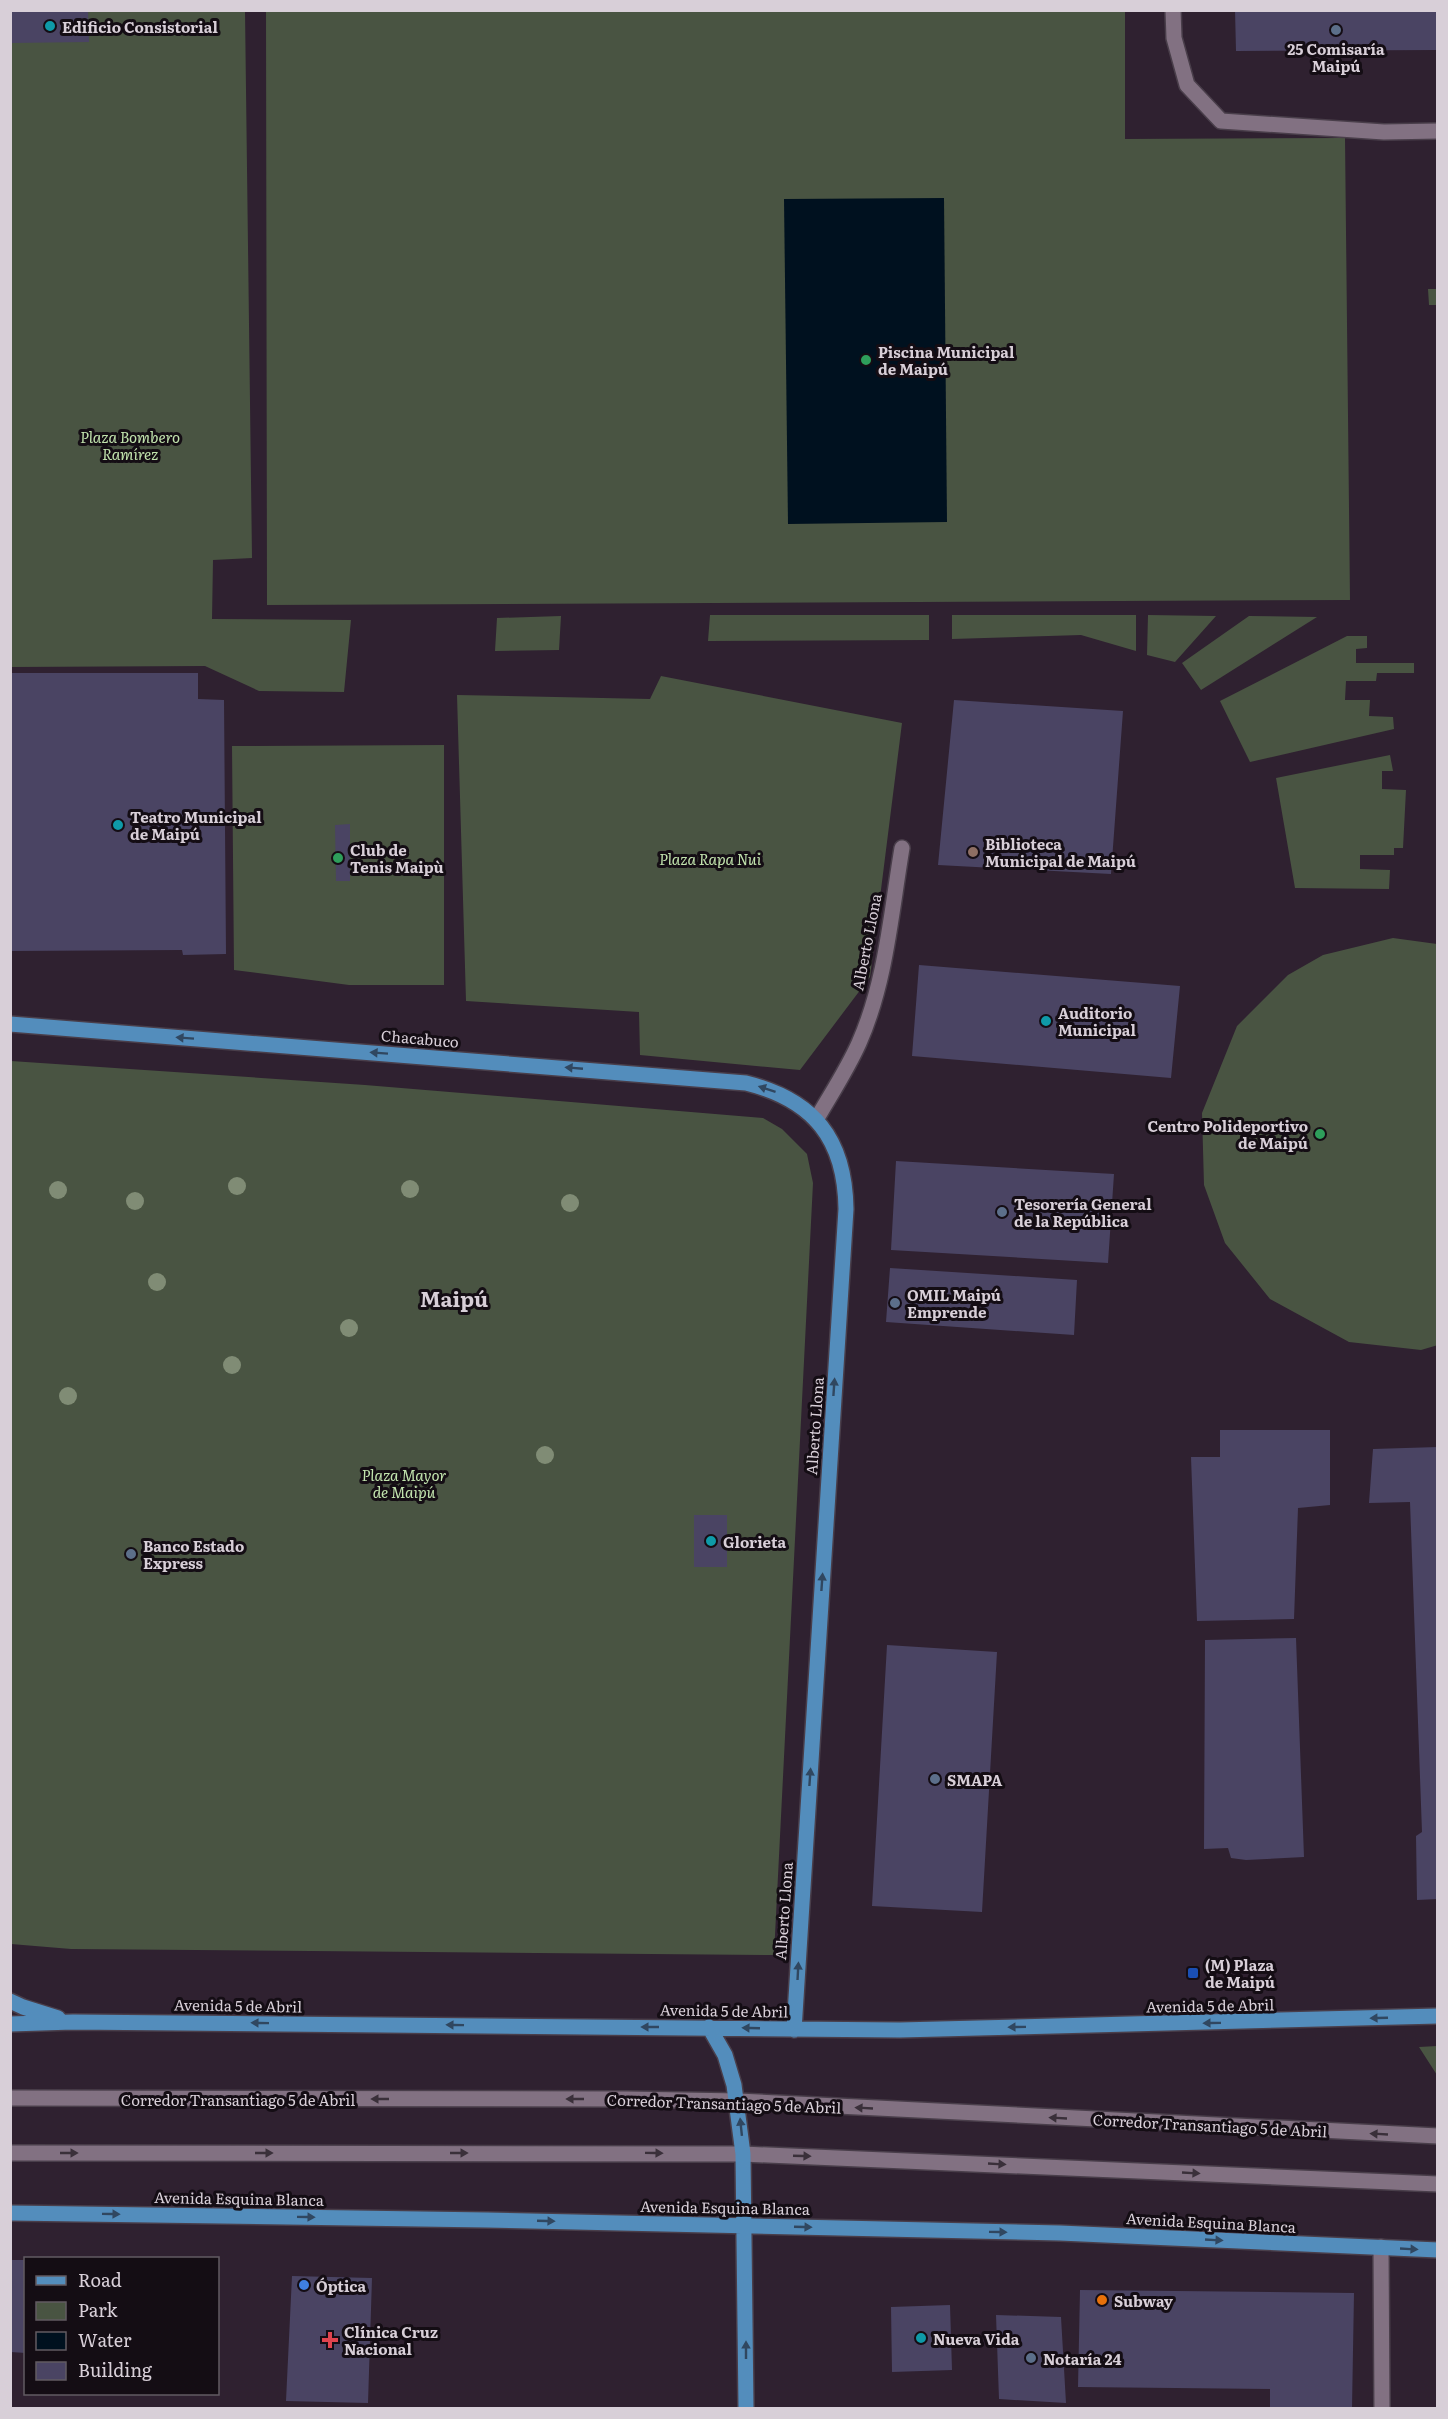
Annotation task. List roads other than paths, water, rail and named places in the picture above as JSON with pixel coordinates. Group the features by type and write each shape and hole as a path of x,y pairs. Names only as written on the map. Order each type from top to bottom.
{"main road":[{"name":"Chacabuco","path":"10,1024 746,1083 772,1090 796,1102 816,1120"},
{"name":"Alberto Llona","path":"794,2030 846,1209 846,1185 840,1161 831,1140 816,1120"},
{"path":"10,2001 73,2022"},
{"name":"Avenida 5 de Abril","path":"10,2024 73,2022 900,2030 1437,2016"},
{"path":"709,2027 725,2055 738,2101 743,2154 745,2225 746,2409"},
{"name":"Avenida Esquina Blanca","path":"10,2213 745,2225 1060,2233 1437,2250"}],"street":[{"path":"1173,10 1174,38 1187,85 1221,121 1384,132 1437,132"},
{"name":"Alberto Llona","path":"816,1120 849,1065 869,1017 879,982 902,848"},
{"name":"Corredor Transantiago 5 de Abril","path":"10,2098 738,2101 1437,2136"},
{"path":"10,2153 743,2154 1437,2184"},
{"path":"1381,2247 1382,2409"}],"water":[{"name":"Piscina Municipal de Maipú","path":"944,198 947,522 788,524 784,199"}],"place":[{"name":"Edificio Consistorial","path":"50,26"},
{"name":"25 Comisaría Maipú","path":"1336,30"},
{"name":"Piscina Municipal de Maipú","path":"866,360"},
{"name":"Teatro Municipal de Maipú","path":"118,825"},
{"name":"Biblioteca Municipal de Maipú","path":"973,852"},
{"name":"Club de Tenis Maipù","path":"338,858"},
{"name":"Auditorio Municipal","path":"1046,1021"},
{"name":"Centro Polideportivo de Maipú","path":"1320,1134"},
{"name":"Tesorería General de la República","path":"1002,1212"},
{"name":"OMIL Maipú Emprende","path":"895,1303"},
{"name":"Glorieta","path":"711,1541"},
{"name":"Banco Estado Express","path":"131,1554"},
{"name":"SMAPA","path":"935,1779"},
{"name":"(M) Plaza de Maipú","path":"1193,1973"},
{"name":"Óptica","path":"304,2285"},
{"name":"Subway","path":"1102,2300"},
{"name":"Nueva Vida","path":"921,2338"},
{"name":"Clínica Cruz Nacional","path":"330,2340"},
{"name":"Notaría 24","path":"1031,2358"}],"district":[{"name":"Maipú","path":"454,1297"}],"park label":[{"name":"Plaza Bombero Ramírez","path":"130,444"},
{"name":"Plaza Rapa Nui","path":"710,858"},
{"name":"Plaza Mayor de Maipú","path":"404,1482"}]}
